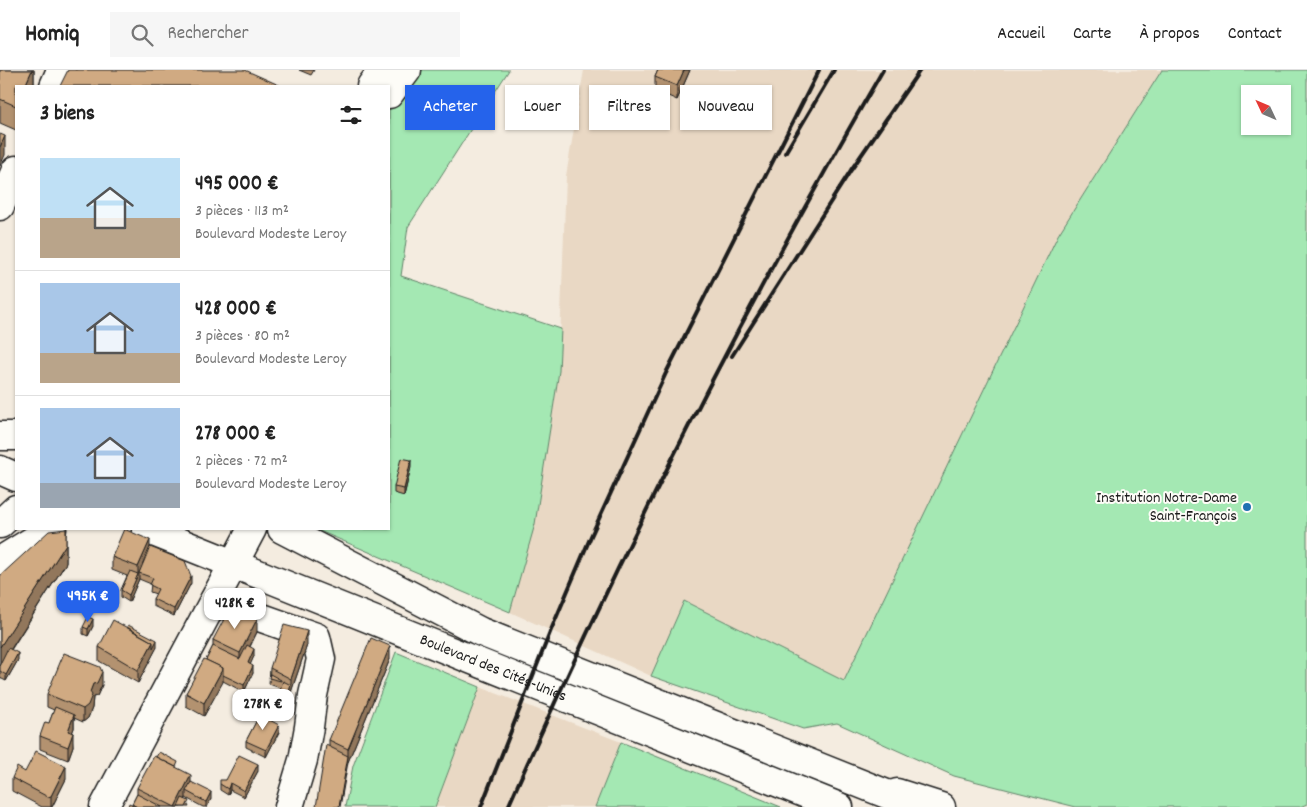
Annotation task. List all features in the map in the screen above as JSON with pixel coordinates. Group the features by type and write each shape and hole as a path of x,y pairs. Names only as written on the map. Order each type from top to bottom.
{"main road":[{"path":"54,85 61,70"},
{"path":"371,85 383,70"},
{"path":"390,93 407,70"},
{"path":"0,206 15,172"},
{"path":"0,436 15,436"},
{"path":"0,470 15,477"},
{"path":"0,524 15,510"},
{"path":"0,557 29,530"},
{"path":"0,561 50,530"},
{"name":"Boulevard des Cités-Unies","path":"148,530 839,807"},
{"path":"104,807 251,530"},
{"name":"Boulevard des Cités-Unies","path":"284,530 481,632 919,807"},
{"path":"214,601 316,637 321,659 313,695 303,760 289,807"},
{"path":"848,778 941,807"}],"shaded area":[{"path":"584,70 1162,70 1058,235 844,681 684,601 651,676 510,612 535,523 559,371 566,176 574,130 579,130 579,99"},
{"path":"480,687 621,742 595,807 435,807"}],"green space":[{"path":"418,70 509,70 495,92 495,85 407,85"},
{"path":"1162,70 1307,70 1307,804 1300,807 1076,807 954,776 837,723 803,729 651,676 684,601 844,681 1058,235"},
{"path":"405,88 405,130 470,130 408,227 401,276 561,329 559,371 535,524 510,612 317,530 390,530 390,109"},
{"path":"396,652 480,687 435,807 345,807 353,766"},
{"path":"621,742 781,807 595,807"}],"building":[{"path":"0,70 32,70 25,85 15,85 15,106 0,99"},
{"path":"68,70 245,70 279,85 60,85"},
{"path":"658,70 684,70 677,86 655,77"},
{"path":"0,134 5,136 0,147"},
{"path":"401,458 411,460 404,489 394,487"},
{"path":"66,530 66,544 0,647 0,576 49,531"},
{"path":"124,530 150,540 138,567 112,557"},
{"path":"150,547 185,561 191,576 174,609 153,599 158,589 150,585 153,578 139,573"},
{"path":"130,571 138,574 129,595 121,590"},
{"path":"231,606 257,619 240,653 213,640"},
{"path":"88,617 93,619 88,629 83,627"},
{"path":"113,620 153,642 138,670 99,647"},
{"path":"128,625 157,640 153,648 153,642 127,627"},
{"path":"284,625 307,631 291,679 270,668"},
{"path":"371,638 390,646 348,749 329,740"},
{"path":"247,645 254,649 248,663 253,666 244,685 223,675 223,668 206,660 213,646 240,659"},
{"path":"8,648 18,653 6,675 0,671 0,664"},
{"path":"64,653 100,667 102,672 97,683 93,684 90,692 92,695 88,705 83,709 47,694"},
{"path":"204,659 223,668 204,703 186,693"},
{"path":"270,674 281,680 281,681 269,678"},
{"path":"283,681 291,685 286,701 277,698"},
{"path":"55,707 74,715 68,731 73,733 68,747 40,736 45,722 49,723"},
{"path":"258,709 267,711 264,717 279,725 266,750 246,741 259,716 257,714"},
{"path":"326,745 348,756 339,807 316,807"},
{"path":"36,751 66,766 51,796 48,797 12,778 17,767 25,772"},
{"path":"159,752 178,762 176,767 156,757"},
{"path":"239,755 258,764 244,791 230,783 228,789 220,784 220,780 226,780"},
{"path":"154,756 191,775 175,807 137,788"},
{"path":"191,782 211,792 206,802 186,791"},
{"path":"137,794 162,807 137,807 132,804"},
{"path":"182,798 189,801 186,807 178,807"},
{"path":"129,803 137,807 128,807"}],"railway":[{"path":"481,807 551,630 591,536 666,373 819,70"},
{"path":"785,153 834,70"},
{"path":"508,807 594,619 685,433 781,250 883,70"},
{"path":"732,356 851,170 920,70"}],"place":[{"name":"Institution Notre‐Dame Saint‐François","path":"1247,507"}]}
